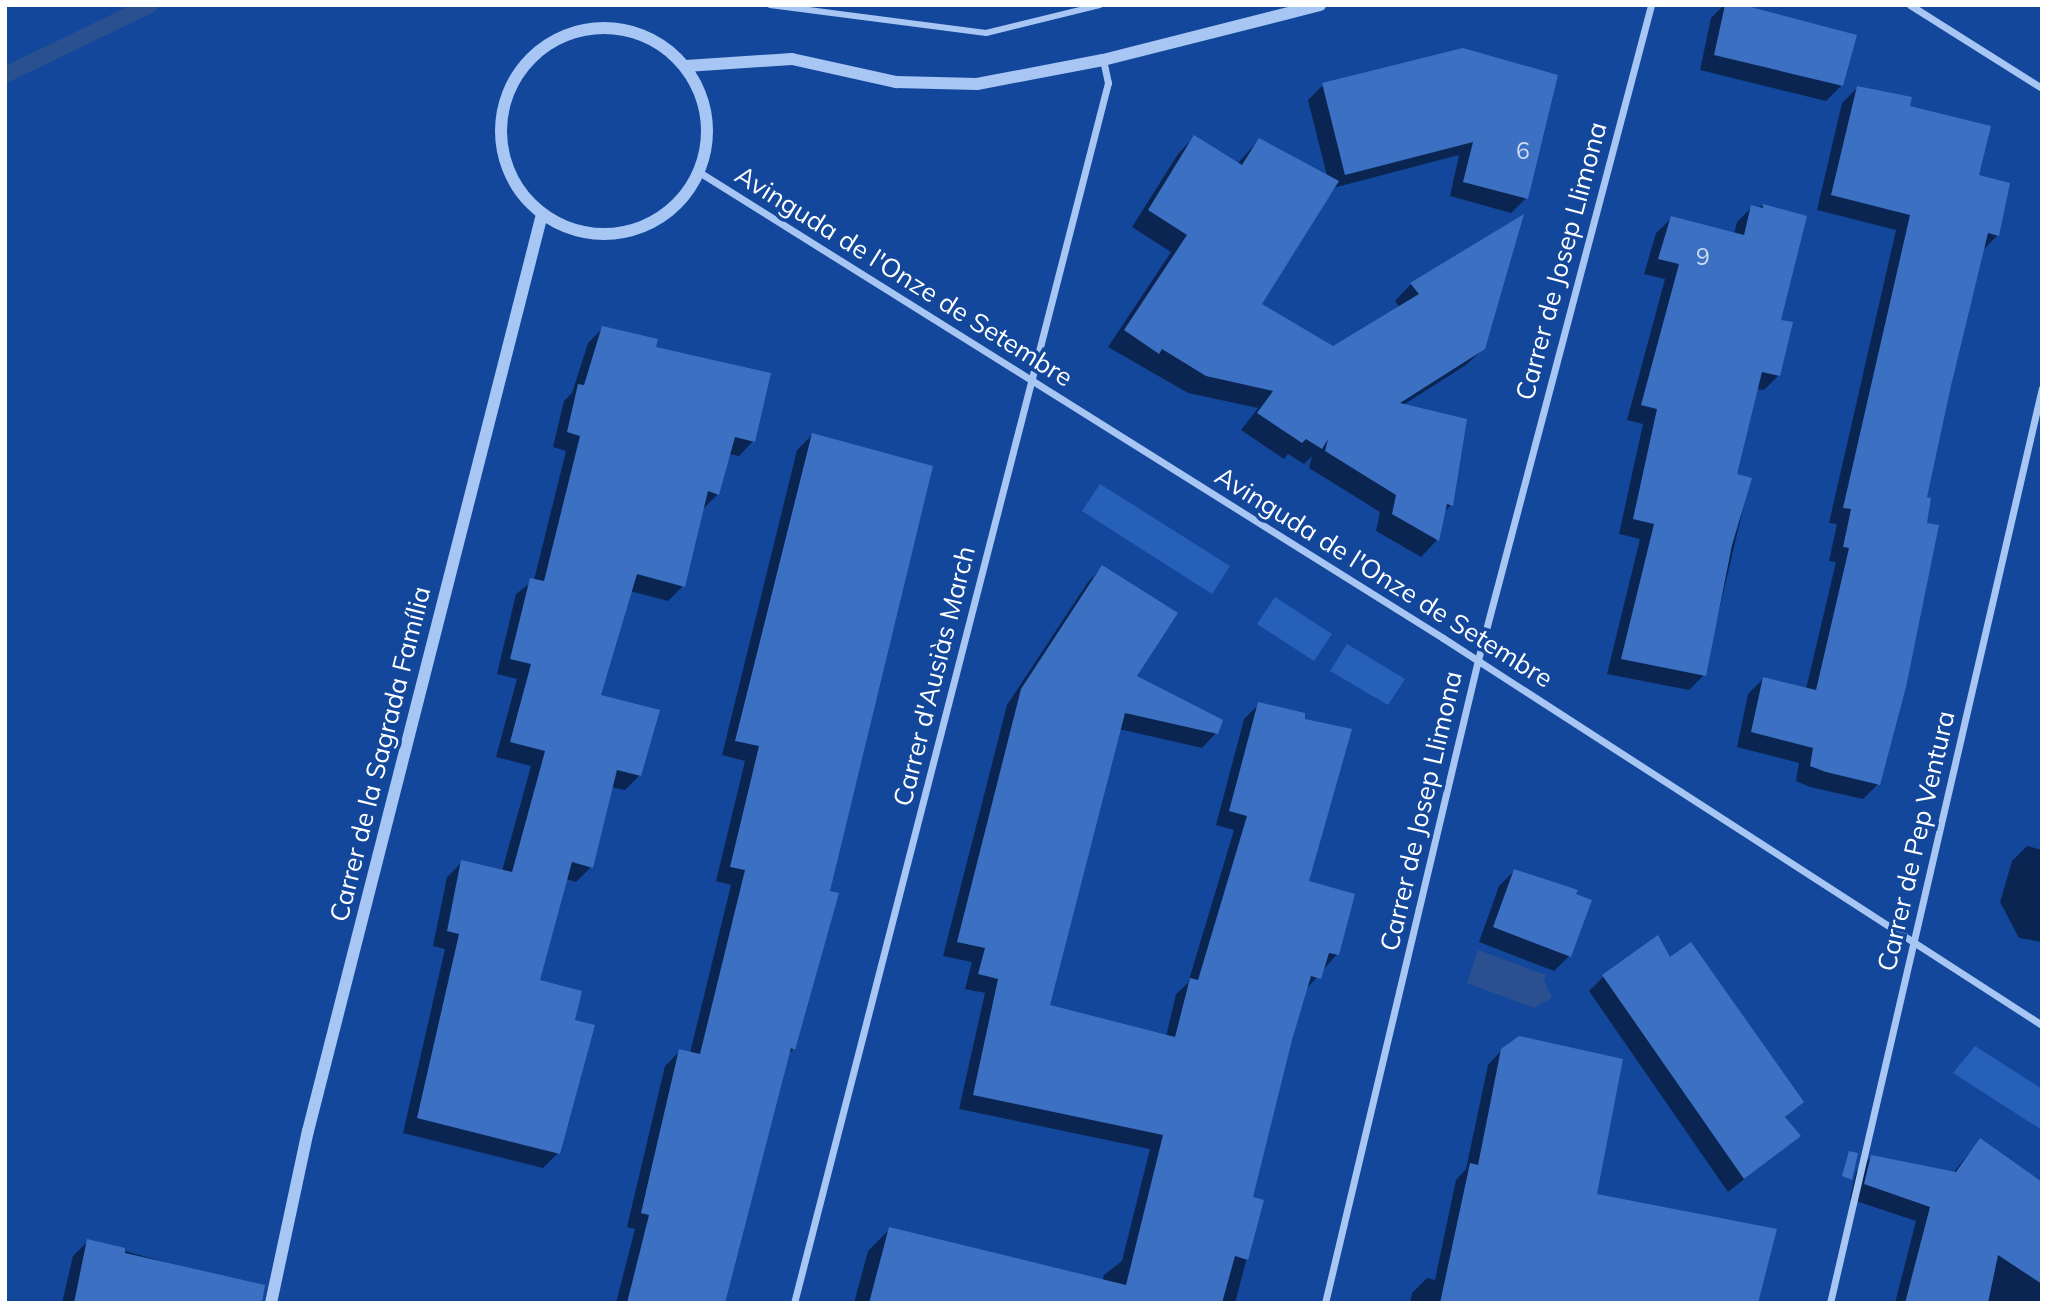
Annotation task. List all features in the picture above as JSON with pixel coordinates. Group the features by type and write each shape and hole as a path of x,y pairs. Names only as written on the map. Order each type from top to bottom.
{"street":[{"path":"770,5 986,33 1100,5"},
{"path":"686,66 792,59 897,82 977,84 1103,60 1320,5"},
{"name":"Carrer de Josep Llimona","path":"1325,1303 1478,660 1651,5"},
{"path":"1910,5 2042,88"},
{"path":"618,27 652,38 686,66 706,109 708,136 699,172 681,201 645,227 604,234 572,231 541,218 501,158 500,110 510,82 531,55 578,29 618,27"},
{"name":"Carrer d'Ausiàs March","path":"794,1303 1108,83 1103,60"},
{"name":"Avinguda de l'Onze de Setembre","path":"699,172 1478,660 2042,1025"},
{"name":"Carrer de la Sagrada Família","path":"271,1303 311,1117 541,218"},
{"name":"Carrer de Pep Ventura","path":"1830,1303 2042,388"}],"shaded area":[{"path":"1100,484 1230,566 1212,594 1082,511"},
{"path":"1275,597 1332,634 1314,661 1257,624"},
{"path":"1347,644 1405,679 1388,705 1330,671"},
{"path":"1478,950 1546,975 1544,980 1552,998 1534,1008 1467,983"},
{"path":"1975,1046 2042,1089 2042,1130 1953,1073"}],"building":[{"path":"1725,5 1743,5 1857,35 1843,86 1714,55"},
{"path":"1463,48 1558,75 1528,199 1463,182 1473,142 1345,175 1322,83"},
{"path":"1857,86 1912,97 1910,106 1991,126 1979,175 2010,183 1999,236 1988,233 1927,497 1931,498 1927,523 1939,525 1906,687 1880,785 1810,766 1813,748 1751,732 1763,677 1816,690 1849,548 1843,547 1851,509 1843,508 1910,215 1831,195"},
{"path":"1194,135 1242,165 1259,138 1339,181 1262,304 1333,346 1419,294 1410,283 1524,214 1485,349 1400,403 1467,419 1453,506 1447,504 1439,541 1392,514 1396,495 1325,451 1328,439 1322,449 1306,439 1302,443 1257,413 1273,391 1206,376 1162,349 1159,354 1124,330 1187,235 1148,210"},
{"path":"1763,204 1807,216 1781,320 1793,322 1780,376 1762,372 1737,474 1752,478 1732,545 1706,676 1621,659 1654,524 1633,519 1657,409 1641,405 1679,264 1658,259 1671,216 1744,235 1751,205 1763,208"},
{"path":"602,326 658,339 656,347 771,373 755,442 735,437 719,495 708,491 685,587 637,574 601,695 660,710 641,776 617,770 593,868 572,862 540,980 582,991 575,1020 595,1025 560,1154 417,1118 459,934 447,931 461,860 512,872 545,751 510,742 531,664 510,659 530,578 544,581 580,436 567,432 578,384 584,385"},
{"path":"812,433 933,466 830,891 839,893 795,1050 791,1048 725,1303 627,1303 649,1215 641,1213 679,1049 700,1054 745,870 730,867 759,746 735,741"},
{"path":"1102,565 1178,613 1137,676 1223,720 1218,734 1125,713 1050,1005 1175,1037 1190,978 1198,980 1247,816 1229,811 1258,702 1305,713 1305,719 1352,729 1309,881 1355,894 1339,955 1329,953 1321,979 1311,976 1292,1040 1253,1197 1264,1200 1248,1260 1235,1256 1222,1303 869,1303 889,1227 1126,1285 1163,1135 973,1095 998,979 978,974 985,948 957,942 1021,689"},
{"path":"1514,869 1578,890 1576,894 1592,900 1571,957 1493,927"},
{"path":"1658,935 1670,957 1691,942 1804,1102 1785,1117 1801,1136 1744,1179 1602,975"},
{"path":"1519,1036 1623,1059 1597,1194 1777,1229 1758,1303 1440,1303 1470,1163 1478,1165 1501,1049"},
{"path":"1980,1138 2042,1182 2042,1284 1998,1255 1988,1303 1905,1303 1930,1207 1864,1184 1871,1155 1956,1172"},
{"path":"1849,1151 1858,1153 1852,1180 1842,1176"},
{"path":"87,1239 125,1248 125,1253 265,1285 262,1303 74,1303"}],"waterway":[{"path":"5,75 150,5"}]}
